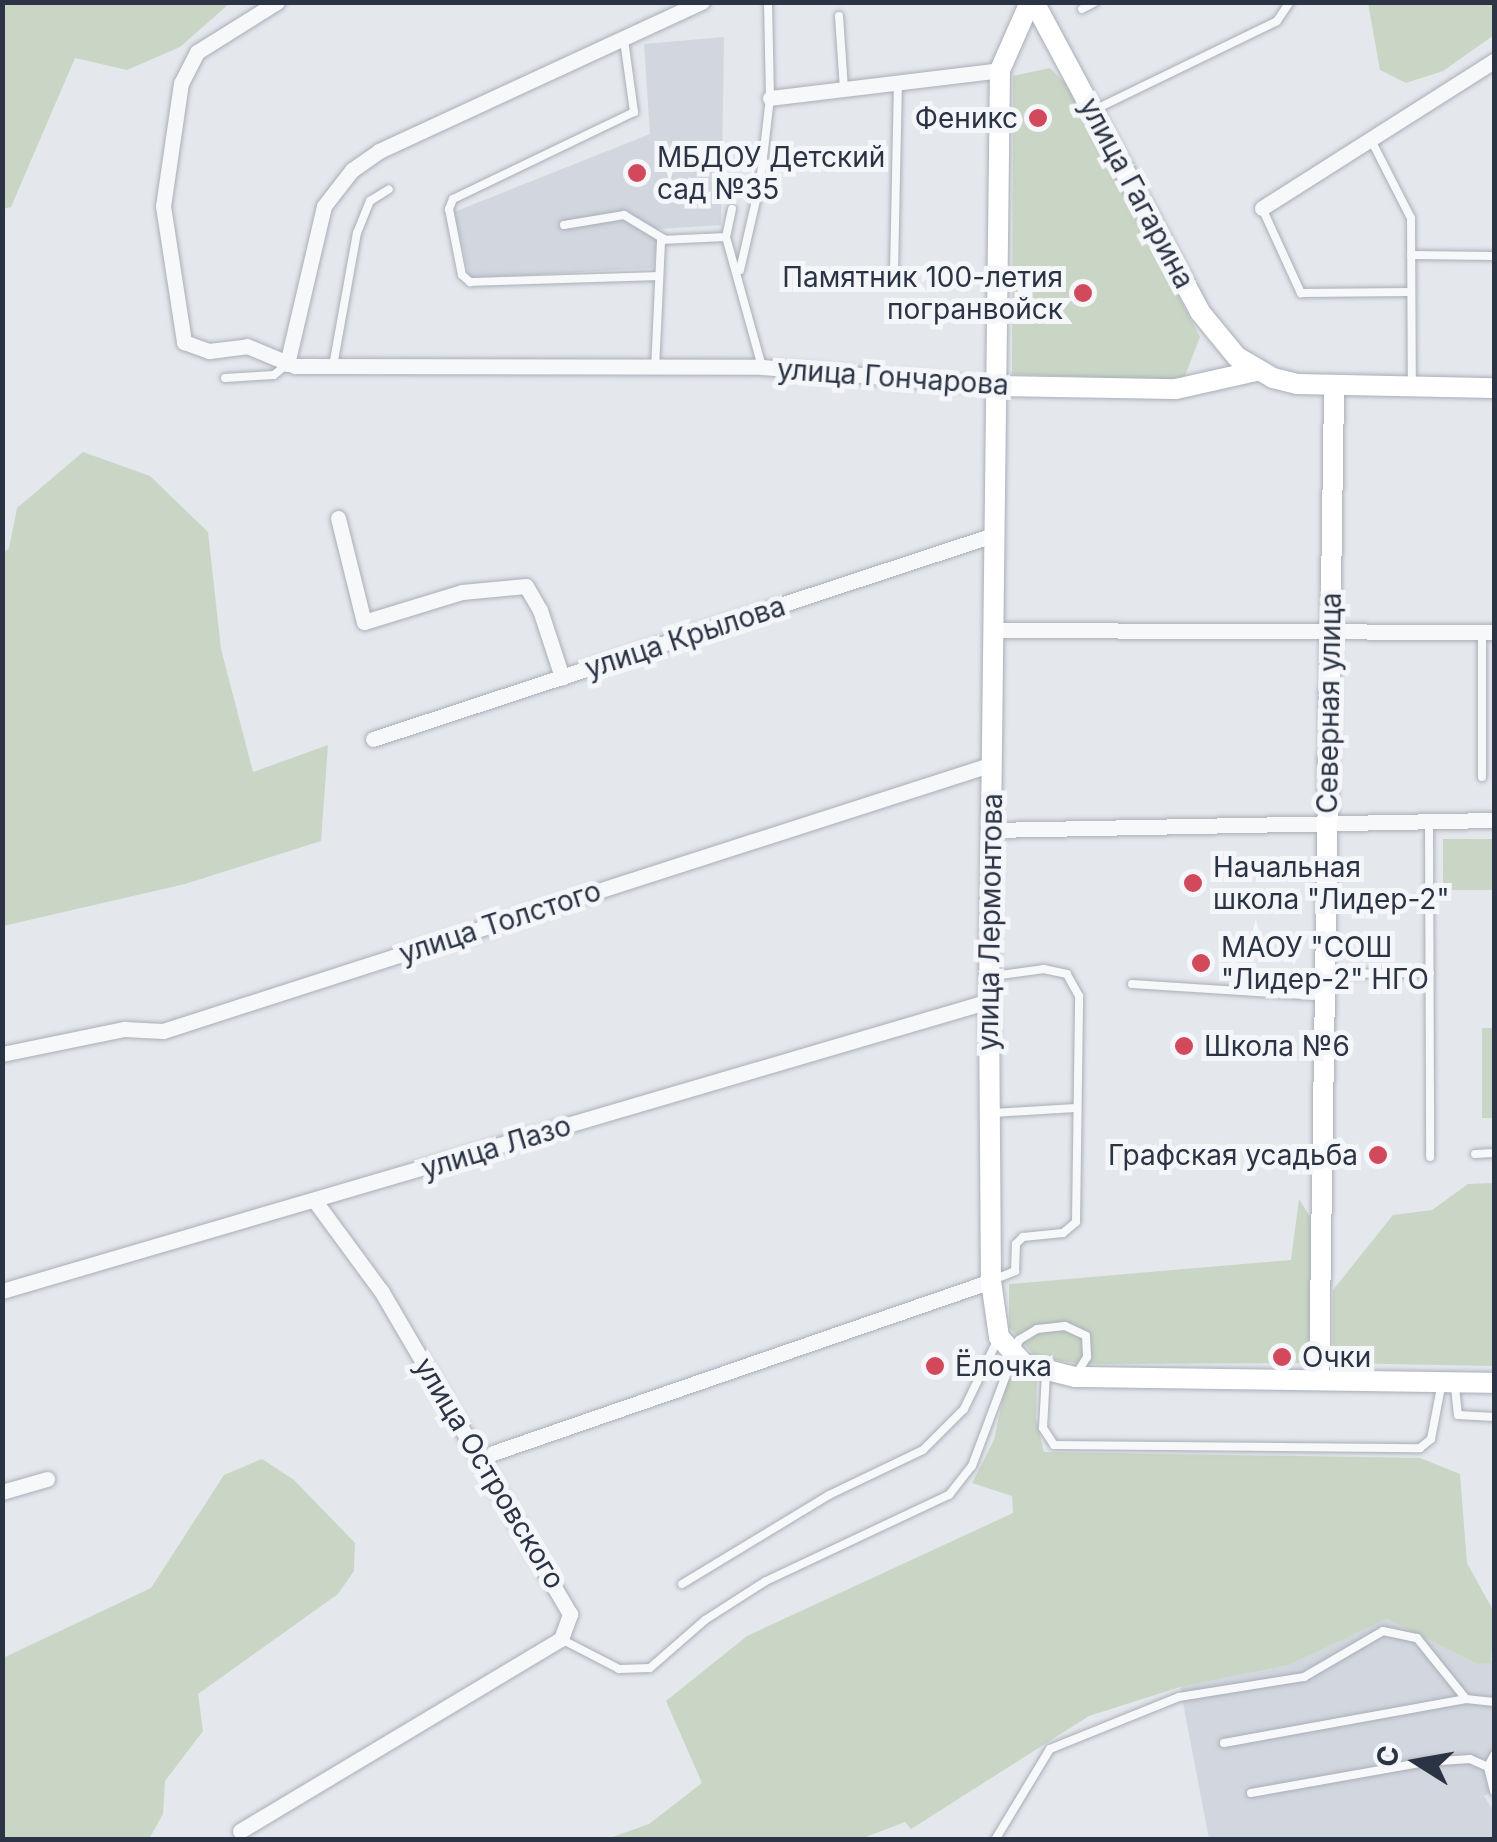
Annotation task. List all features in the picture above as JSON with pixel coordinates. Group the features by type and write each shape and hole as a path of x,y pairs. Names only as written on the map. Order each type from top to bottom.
{"main road":[{"name":"улица Лермонтова","path":"1004,1345 990,1281 989,1113 1000,70 1032,2"},
{"name":"улица Гагарина","path":"1032,2 1094,110 1200,312 1218,339 1256,370"},
{"name":"улица Гончарова","path":"997,386 1176,389 1256,370 1334,386 1494,388"},
{"name":"Северная улица","path":"1319,1372 1334,386"},
{"path":"1004,1345 1046,1373 1074,1377 1319,1372 1494,1383"}],"street":[{"name":"улица Гончарова","path":"277,2 197,52 181,83 163,206 184,342 208,351 247,346 286,364 655,371 762,367 997,386"},
{"path":"286,364 324,206 352,170 379,152 702,2"},
{"path":"1262,208 1494,62"},
{"path":"770,98 1000,70"},
{"path":"338,518 364,622 512,582 526,586 540,610 562,677"},
{"name":"улица Крылова","path":"373,739 996,534"},
{"path":"992,630 1488,632"},
{"name":"улица Толстого","path":"2,1054 124,1029 162,1031 992,764"},
{"path":"991,830 1494,820"},
{"name":"улица Лазо","path":"2,1292 989,1000"},
{"name":"улица Островского","path":"315,1200 381,1291 567,1601 570,1614 561,1639"},
{"name":"улица Островского","path":"492,1453 990,1281"},
{"path":"2,1492 47,1479"},
{"path":"240,1830 561,1639"}],"lane":[{"path":"740,270 760,182 770,98 768,2"},
{"path":"1082,9 1095,2"},
{"path":"1094,110 1278,21 1290,2"},
{"path":"839,16 844,89"},
{"path":"624,40 634,112 453,199 449,209 462,276 470,282 656,276"},
{"path":"894,272 898,82"},
{"path":"1371,140 1411,218 1412,387"},
{"path":"332,366 357,233 370,201 388,189"},
{"path":"1262,208 1302,293 1411,292"},
{"path":"732,209 726,236 740,270 762,367"},
{"path":"564,225 624,215 664,238 726,236"},
{"path":"655,371 656,276 664,238"},
{"path":"1411,255 1494,256"},
{"path":"225,378 274,375 286,364"},
{"path":"1482,776 1488,632"},
{"path":"1429,820 1430,1157"},
{"path":"989,977 1044,968 1075,982 1076,1108 1076,1222 1063,1234 1023,1237 1016,1244 1015,1271 990,1281"},
{"path":"1325,974 1430,973"},
{"path":"1132,984 1325,996"},
{"path":"989,1113 1076,1108"},
{"path":"1474,1154 1494,1153"},
{"path":"682,1584 829,1495 924,1450 964,1408 1004,1345 1037,1329 1065,1326 1086,1336 1088,1346 1074,1377"},
{"path":"561,1639 620,1669 650,1668 705,1620 766,1581 927,1510 950,1496 972,1466 1004,1345"},
{"path":"1046,1373 1044,1434 1054,1445 1073,1446 1420,1448 1431,1439 1449,1382"},
{"path":"1449,1382 1458,1415 1494,1417"},
{"path":"996,1840 1050,1749 1178,1697 1304,1677 1383,1632 1417,1638 1466,1699"},
{"path":"1224,1743 1466,1699 1494,1702"},
{"path":"1494,1754 1488,1767 1494,1791"},
{"path":"1251,1793 1424,1762 1470,1758 1488,1767"}],"shaded area":[{"name":"МБДОУ Детский сад №35","path":"724,37 721,225 659,229 653,268 470,278 454,212 650,134 644,44"},
{"path":"1387,1619 1477,1664 1491,1662 1494,1655 1494,1791 1484,1796 1494,1811 1494,1839 1209,1839 1180,1687 1289,1665"}],"green space":[{"path":"3,2 230,3 180,47 127,70 75,58 11,207 3,209"},
{"path":"1368,3 1494,3 1494,35 1443,71 1406,83 1380,70"},
{"path":"1050,68 1065,83 1200,337 1183,381 1012,374 1013,76"},
{"path":"83,452 150,476 208,532 221,649 253,772 328,745 321,841 185,884 3,926 3,553 9,548 17,508"},
{"path":"1443,839 1494,839 1494,890 1443,890"},
{"path":"1482,1028 1494,1028 1494,1118 1482,1118"},
{"path":"1494,1183 1494,1366 1333,1363 1333,1290 1393,1215 1432,1210 1468,1184"},
{"path":"1299,1199 1312,1220 1309,1363 1082,1364 1036,1357 1009,1327 1009,1284 1291,1260"},
{"path":"1007,1379 1037,1381 1036,1419 1044,1452 1420,1458 1460,1474 1467,1563 1494,1612 1491,1663 1477,1664 1387,1619 1289,1665 1180,1687 1089,1716 911,1829 905,1822 858,1840 604,1840 649,1824 702,1783 666,1701 747,1636 1013,1513 1012,1496 972,1483 994,1440"},
{"path":"262,1459 294,1480 355,1543 354,1571 338,1594 198,1694 203,1731 165,1781 163,1814 149,1839 3,1839 3,1658 151,1588 224,1475"}],"place":[{"name":"Феникс","path":"1038,118"},
{"name":"МБДОУ Детский сад №35","path":"637,173"},
{"name":"Памятник 100-летия погранвойск","path":"1083,293"},
{"name":"Начальная школа \"Лидер-2\"","path":"1193,883"},
{"name":"МАОУ \"СОШ \"Лидер-2\" НГО","path":"1201,963"},
{"name":"Школа №6","path":"1184,1046"},
{"name":"Графская усадьба","path":"1378,1155"},
{"name":"Очки","path":"1282,1357"},
{"name":"Ёлочка","path":"935,1366"}]}
